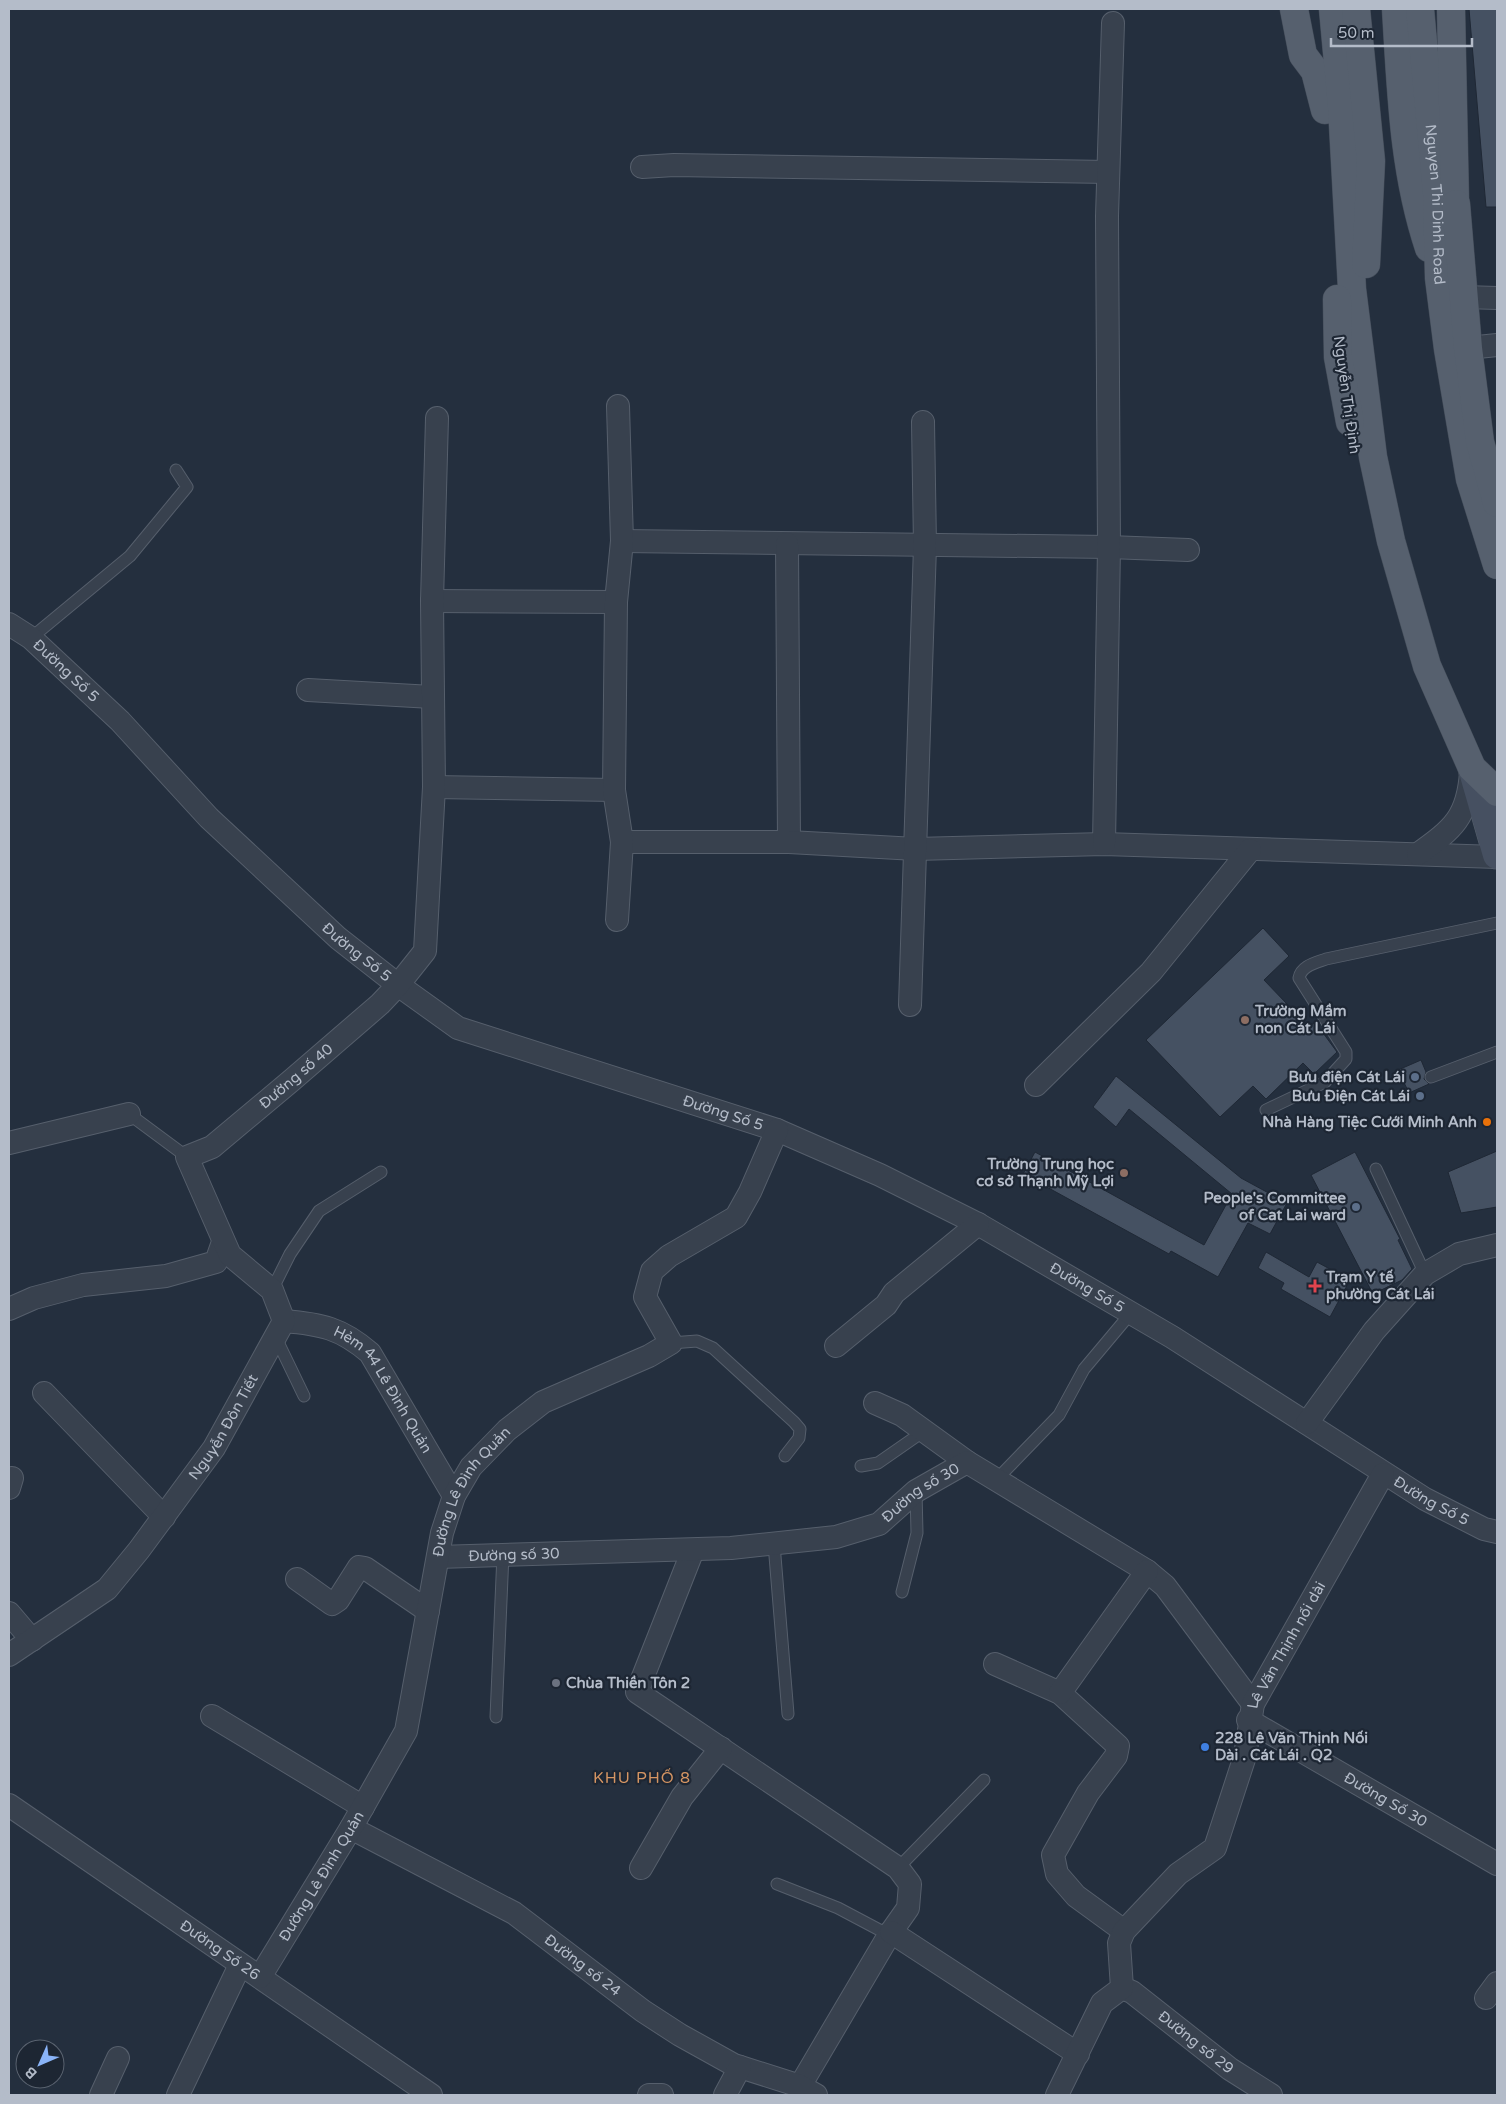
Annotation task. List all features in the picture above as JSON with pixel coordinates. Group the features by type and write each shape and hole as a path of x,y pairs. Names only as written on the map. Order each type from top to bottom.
{"main road":[{"path":"1294,9 1302,55 1315,72 1333,109"},
{"path":"1316,9 1333,109"},
{"path":"1333,9 1333,109"},
{"path":"1356,9 1371,161 1361,372"},
{"name":"Nguyen Thi Dinh Road","path":"1396,9 1408,167 1421,222 1448,291"},
{"name":"Nguyen Thi Dinh Road","path":"1420,9 1431,135 1448,291"},
{"name":"Nguyen Thi Dinh Road","path":"1432,9 1442,166"},
{"path":"1452,9 1457,232 1448,291 1458,348 1464,447 1493,517 1497,565"},
{"name":"Nguyễn Thị Định","path":"1333,109 1361,372 1373,457 1391,541 1427,666 1472,768 1497,856"},
{"name":"Nguyễn Thị Định","path":"1333,109 1338,358 1375,555 1397,619 1427,666"},
{"path":"1431,135 1455,202"},
{"path":"1472,768 1497,792"}],"street":[{"path":"1104,844 1109,547 1108,172 1112,23"},
{"path":"642,167 674,165 1108,172"},
{"path":"1448,291 1497,298"},
{"path":"1458,348 1497,345"},
{"path":"617,920 622,842 614,790 616,602 622,541 618,406"},
{"name":"Đường số 40","path":"187,1157 212,1147 292,1080 398,985 425,951 434,787 432,601 437,418"},
{"path":"910,1005 925,546 923,422"},
{"path":"622,541 1109,547 1188,550"},
{"path":"787,544 789,842"},
{"path":"432,601 616,602"},
{"name":"Đường Số 5","path":"9,624 31,638 120,721 209,818 338,938 398,985 458,1028 777,1130 880,1175 978,1224 1131,1313 1307,1423 1384,1474 1467,1521 1484,1529 1497,1532"},
{"path":"308,690 432,697"},
{"path":"1418,854 1446,834 1464,810 1470,793 1472,768"},
{"path":"434,787 614,790"},
{"path":"622,842 789,842 916,849 1104,844 1250,850 1497,856"},
{"path":"1036,1085 1151,972 1250,850"},
{"path":"9,1143 129,1114"},
{"path":"671,1343 645,1296 652,1271 669,1256 736,1217 750,1192 777,1130"},
{"path":"187,1157 230,1255 272,1290 280,1330"},
{"path":"836,1346 886,1305 894,1293 978,1224"},
{"path":"9,1309 34,1298 84,1285 166,1276 216,1262 223,1242"},
{"path":"1307,1423 1374,1331 1425,1274 1459,1254 1497,1245"},
{"name":"Hẻm 44 Lê Đình Quản","path":"280,1330 326,1327 350,1336 370,1353 454,1496"},
{"name":"Nguyễn Đôn Tiết","path":"9,1655 107,1589 164,1517 214,1448 280,1330"},
{"name":"Đường Lê Đình Quản","path":"260,1977 351,1828 406,1732 442,1533 454,1496 470,1467 506,1430 543,1402 649,1356 671,1343"},
{"path":"44,1393 164,1517"},
{"path":"875,1403 902,1416 967,1462"},
{"name":"Đường số 30","path":"438,1557 692,1550 836,1537 879,1524 916,1491 967,1462 1147,1571 1164,1586 1250,1712"},
{"name":"Lê Văn Thịnh nối dài","path":"1124,1931 1178,1874 1215,1848 1245,1756 1250,1712 1384,1474"},
{"path":"692,1550 638,1692 898,1868 910,1884 908,1908 890,1933 808,2090"},
{"path":"298,1579 332,1604 338,1600 359,1567 365,1568 428,1611"},
{"path":"1060,1694 1147,1571"},
{"path":"9,1613 32,1640"},
{"path":"995,1664 1060,1694 1118,1746 1116,1756 1088,1793 1052,1854 1058,1874 1076,1896 1124,1931 1119,1943 1122,1988 1102,2003 1057,2095"},
{"name":"Đường Số 30","path":"1250,1712 1497,1864"},
{"path":"212,1716 363,1807"},
{"path":"641,1868 682,1797 721,1748"},
{"name":"Đường Số 26","path":"9,1805 430,2095"},
{"name":"Đường số 24","path":"351,1828 514,1913 643,2011 680,2035 740,2067 808,2090"},
{"path":"890,1933 1078,2054"},
{"path":"178,2095 240,1965"},
{"name":"Đường số 29","path":"1122,1988 1132,1992 1230,2069 1271,2095"},
{"path":"101,2095 118,2058"},
{"path":"725,2095 740,2067"},
{"path":"649,2095 662,2095"}],"lane":[{"path":"31,638 130,556 187,487 176,470"},
{"path":"1266,1110 1325,1082 1346,1059 1346,1052 1299,978 1300,973 1305,968 1326,959 1497,922"},
{"path":"1431,1077 1497,1052"},
{"path":"129,1114 187,1157"},
{"path":"1376,1169 1425,1274"},
{"path":"272,1290 290,1254 319,1211 381,1172"},
{"path":"997,1479 1059,1415 1084,1369 1131,1313"},
{"path":"280,1330 304,1396"},
{"path":"671,1343 697,1341 713,1348 794,1422 800,1429 800,1438 785,1456"},
{"path":"861,1466 878,1463 924,1431"},
{"path":"902,1592 917,1533 916,1491"},
{"path":"774,1544 788,1714"},
{"path":"496,1717 503,1554"},
{"path":"898,1868 984,1780"},
{"path":"776,1884 838,1908 890,1933"}],"building":[{"path":"1469,9 1497,9 1497,207 1486,207"},
{"path":"1263,928 1289,956 1264,980 1309,1027 1315,1022 1337,1052 1314,1074 1303,1063 1266,1099 1253,1086 1220,1117 1146,1040"},
{"name":"Bưu điện Cát Lái","path":"1421,1060 1426,1072 1424,1079 1429,1084 1409,1093 1398,1070"},
{"path":"1116,1076 1241,1178 1287,1203 1270,1234 1248,1223 1218,1277 1171,1251 1169,1254 1023,1174 1035,1152 1204,1245 1232,1194 1129,1109 1116,1127 1093,1107"},
{"path":"1497,1151 1497,1207 1461,1213 1448,1172"},
{"name":"People's Committee of Cat Lai ward","path":"1355,1152 1400,1239 1398,1240 1412,1269 1402,1280 1373,1294 1311,1175"},
{"name":"Trạm Y tế phường Cát Lái","path":"1266,1252 1309,1277 1317,1262 1350,1280 1330,1317 1281,1289 1284,1283 1258,1268"}],"place":[{"name":"Trường Mầm non Cát Lái","path":"1245,1020"},
{"name":"Bưu điện Cát Lái","path":"1415,1077"},
{"name":"Bưu Điện Cát Lái","path":"1420,1096"},
{"name":"Nhà Hàng Tiệc Cưới Minh Anh","path":"1487,1122"},
{"name":"Trường Trung học cơ sở Thạnh Mỹ Lợi","path":"1124,1173"},
{"name":"People's Committee of Cat Lai ward","path":"1356,1207"},
{"name":"Trạm Y tế phường Cát Lái","path":"1315,1286"},
{"name":"Chùa Thiền Tôn 2","path":"556,1683"},
{"name":"228 Lê Văn Thịnh Nối Dài . Cát Lái . Q2","path":"1205,1747"}],"district":[{"name":"KHU PHỐ 8","path":"642,1778"}]}
